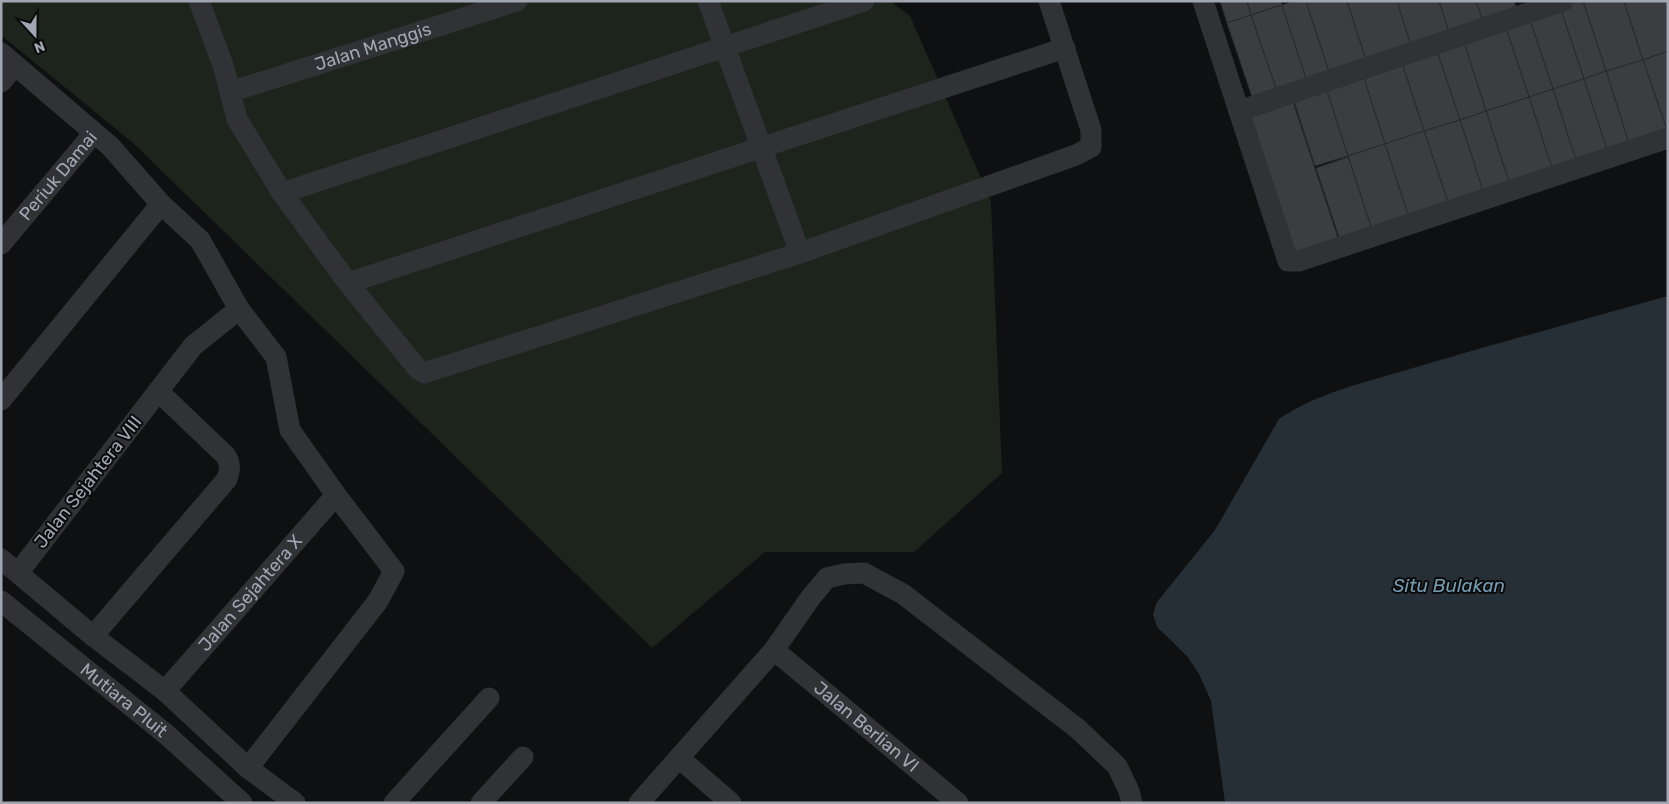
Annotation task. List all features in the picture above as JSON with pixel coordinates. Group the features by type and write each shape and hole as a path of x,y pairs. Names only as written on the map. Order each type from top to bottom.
{"street":[{"path":"199,1 223,66 237,119 282,192 348,282 417,368 424,373 800,253 1067,158 1091,147 1091,130 1049,1"},
{"name":"Jalan Manggis","path":"230,92 517,1"},
{"path":"708,1 726,47 760,149 800,253"},
{"path":"282,192 864,1"},
{"path":"1203,1 1288,261 1292,262 1309,258 1668,138"},
{"path":"1239,111 1563,1"},
{"path":"348,282 760,149 1064,48"},
{"path":"1,82 8,59"},
{"name":"Periuk Damai","path":"1,244 94,133 8,59"},
{"path":"94,133 110,146 161,204 200,240 239,309 276,357 290,430 336,495 394,571 378,601 248,768"},
{"path":"1,400 161,204"},
{"name":"Jalan Sejahtera VIII","path":"18,573 193,346 239,309"},
{"path":"93,636 227,479 229,473 230,466 225,454 158,391"},
{"name":"Jalan Sejahtera X","path":"165,690 336,495"},
{"path":"1,559 93,636 165,690 248,768 295,803"},
{"path":"639,803 774,650 811,597 827,578 844,574 864,574 904,594 1078,729 1117,766 1130,791 1132,803"},
{"name":"Mutiara Pluit","path":"1,600 167,735 242,803"},
{"name":"Jalan Berlian VI","path":"774,650 958,803"},
{"path":"394,803 489,698"},
{"path":"481,803 522,757"},
{"path":"679,758 732,803"}],"shaded area":[{"path":"1,1 890,1 910,16 991,201 1002,473 914,552 765,552 652,648 132,142 1,35"}],"water":[{"name":"Situ Bulakan","path":"1668,296 1668,803 1225,803 1211,701 1199,674 1187,656 1157,627 1153,614 1157,602 1215,530 1279,419 1310,402 1344,389"}],"building":[{"path":"1220,1 1247,1 1251,15 1227,23"},
{"path":"1247,1 1281,1 1282,5 1251,15"},
{"path":"1294,1 1306,1 1329,72 1306,79 1282,5"},
{"path":"1306,1 1347,1 1366,60 1329,72"},
{"path":"1347,1 1397,1 1411,45 1366,60"},
{"path":"1397,1 1439,1 1449,32 1411,45"},
{"path":"1439,1 1476,1 1483,21 1449,32"},
{"path":"1476,1 1514,1 1517,10 1483,21"},
{"path":"1583,1 1606,71 1584,79 1560,7"},
{"path":"1583,1 1624,1 1643,60 1606,71"},
{"path":"1624,1 1668,1 1668,51 1643,60"},
{"path":"1282,5 1306,79 1276,89 1251,15"},
{"path":"1560,7 1584,79 1553,89 1529,17"},
{"path":"1251,15 1276,89 1252,97 1227,23"},
{"path":"1529,17 1553,89 1529,97 1505,25"},
{"path":"1505,25 1529,97 1486,111 1463,39"},
{"path":"1463,39 1486,111 1460,120 1436,48"},
{"path":"1436,48 1460,120 1424,131 1401,60"},
{"path":"1668,51 1668,133 1643,60"},
{"path":"1401,60 1424,131 1385,144 1362,72"},
{"path":"1643,60 1668,133 1630,146 1606,71"},
{"path":"1606,71 1630,146 1608,153 1584,79"},
{"path":"1362,72 1385,144 1348,156 1325,85"},
{"path":"1584,79 1608,153 1577,163 1553,89"},
{"path":"1325,85 1348,156 1315,166 1292,95"},
{"path":"1553,89 1577,163 1553,171 1529,97"},
{"path":"1529,97 1553,171 1510,185 1486,111"},
{"path":"1292,99 1338,238 1290,254 1244,115"},
{"path":"1486,111 1510,185 1484,194 1460,120"},
{"path":"1460,120 1484,194 1449,205 1424,131"},
{"path":"1424,131 1449,205 1409,218 1385,144"},
{"path":"1385,144 1409,218 1372,230 1348,156"},
{"path":"1348,157 1372,230 1340,240 1316,168"}]}
